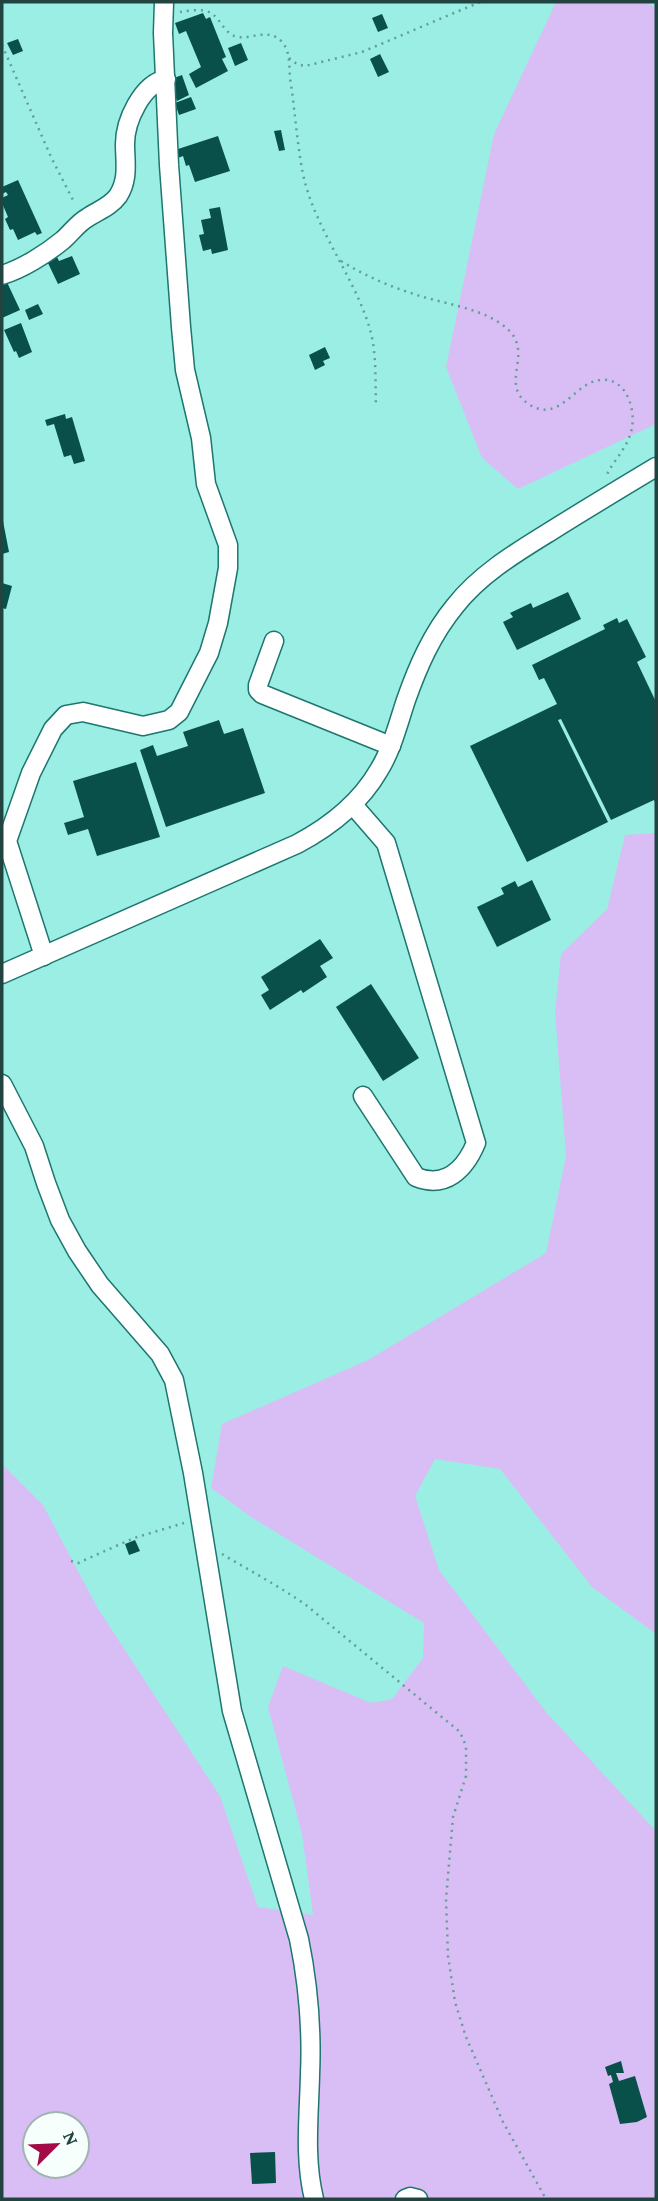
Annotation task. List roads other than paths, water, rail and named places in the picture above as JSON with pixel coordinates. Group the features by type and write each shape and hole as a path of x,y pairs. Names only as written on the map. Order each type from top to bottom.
{"street":[{"path":"44,956 7,841 31,773 59,720 74,712 144,726 169,720 180,712 209,653 218,623 228,568 228,545 206,484 201,438 192,408 186,370 169,165 163,7"},
{"path":"2,275 45,253 85,218 101,211 117,198 124,183 127,164 125,141 131,116 149,86 166,79"},
{"path":"2,974 297,844 328,825 353,805 380,769 391,746 417,670 429,644 456,603 472,586 498,566 656,467"},
{"path":"274,641 258,685 262,695 391,746"},
{"path":"353,805 386,843 476,1143 468,1160 454,1174 441,1180 428,1182 416,1177 363,1096"},
{"path":"2,1084 34,1146 46,1184 77,1251 100,1284 160,1354 174,1380 205,1542 232,1711 299,1939 304,1967 309,2017 310,2073 307,2148 314,2199"},
{"path":"405,2199 418,2199"}]}
